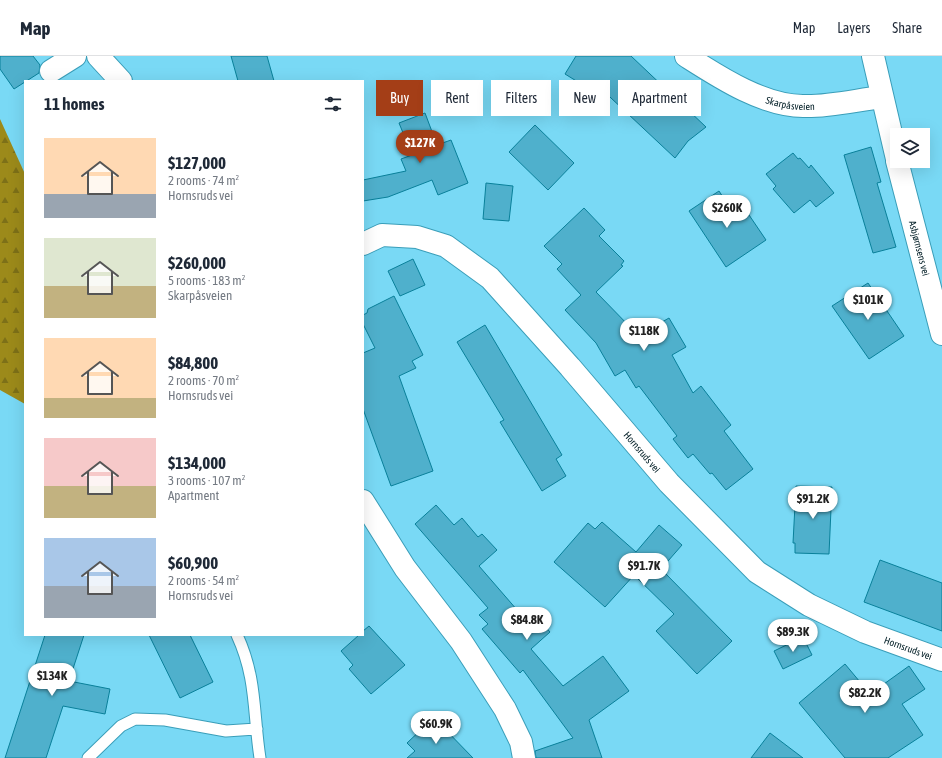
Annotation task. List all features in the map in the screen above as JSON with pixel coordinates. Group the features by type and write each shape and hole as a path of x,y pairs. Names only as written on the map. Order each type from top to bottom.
{"street":[{"path":"51,71 75,56"},
{"path":"98,56 120,80"},
{"name":"Skarpåsveien","path":"686,56 724,80 778,102 802,106 882,97"},
{"name":"Asbjørnsens vei","path":"873,56 890,131"},
{"name":"Asbjørnsens vei","path":"899,168 942,334"},
{"name":"Hornsruds vei","path":"364,244 382,235 417,236 446,246 490,278 570,367 669,483 757,572 809,605 865,632 942,660"},
{"path":"364,502 405,568 461,641 505,709 521,742 524,758"}],"lane":[{"path":"237,636 247,661 254,692 260,758"},
{"path":"88,758 121,726 135,719 165,720 226,731 257,729"}],"green space":[{"path":"0,119 24,172 24,403 0,390"}],"building":[{"path":"0,56 33,56 40,65 39,73 28,80 24,80 24,83 14,89 0,69"},
{"path":"231,56 267,56 274,80 238,80"},
{"path":"576,56 631,56 656,80 618,80 618,105 610,97 610,80 575,80 565,74"},
{"path":"425,113 437,145 451,140 468,183 438,195 432,180 388,197 364,201 364,180 406,171 401,159 412,155 399,123 417,116 423,116 423,114"},
{"path":"630,116 694,116 706,127 688,141 675,158"},
{"path":"535,125 574,163 548,190 509,152"},
{"path":"871,147 881,182 877,183 896,247 873,253 844,155"},
{"path":"793,153 809,168 811,165 834,193 816,207 810,200 794,213 773,189 776,186 766,174"},
{"path":"486,183 513,186 509,221 483,219"},
{"path":"719,191 737,219 747,212 766,240 726,267 689,211"},
{"path":"584,208 605,230 599,236 624,261 621,265 623,266 596,292 633,330 651,320 655,326 669,318 686,347 672,355 693,393 701,386 731,425 724,431 753,469 726,490 693,454 688,458 673,439 677,436 639,386 636,388 625,370 615,376 596,343 565,310 581,295 557,269 562,264 544,246"},
{"path":"413,259 425,285 400,296 388,271"},
{"path":"868,283 904,336 869,359 832,306"},
{"path":"394,296 423,355 412,361 416,368 399,376 433,471 391,486 364,412 364,353 375,348 364,326 364,314 367,313 368,309"},
{"path":"485,325 562,455 556,459 566,476 542,491 500,422 504,420 457,342"},
{"path":"796,486 832,487 829,554 795,553 795,543 793,543"},
{"path":"436,505 454,525 462,518 478,537 482,534 497,550 479,566 524,618 532,612 550,632 531,649 563,686 603,656 629,691 589,720 602,758 536,758 535,751 573,738 523,670 520,673 482,629 488,624 479,615 488,608 415,524"},
{"path":"602,522 636,552 659,525 682,545 661,569 732,641 697,674 656,631 674,614 634,575 605,607 554,562 588,523 595,529"},
{"path":"880,560 942,583 942,631 864,602"},
{"path":"369,626 405,665 371,694 349,669 353,665 341,651 358,636 364,636 364,630"},
{"path":"45,636 84,636 69,681 110,689 105,714 63,706 46,758 5,758"},
{"path":"149,636 190,636 213,682 180,698"},
{"path":"803,637 812,655 783,669 774,651"},
{"path":"845,664 870,694 909,666 925,689 902,704 923,735 888,758 845,758 799,703"},
{"path":"441,725 473,758 407,758 415,751 407,743 425,726 432,734"},
{"path":"770,733 803,758 751,758"}]}
